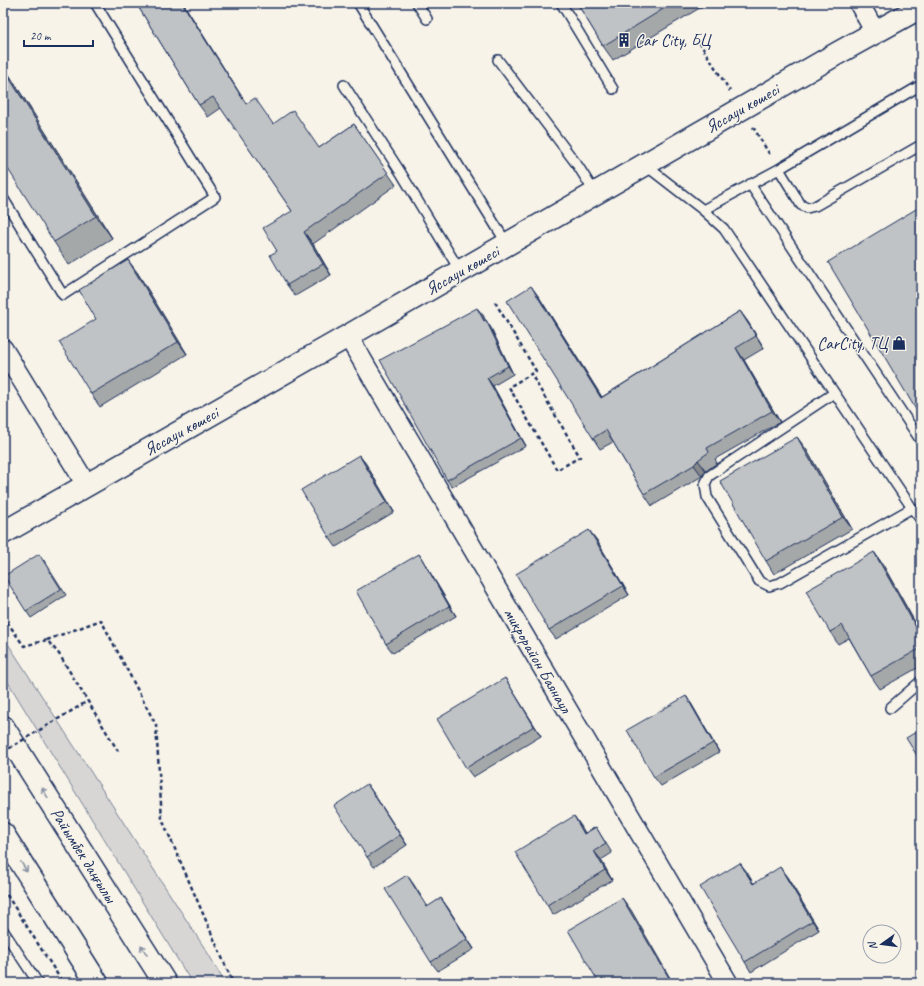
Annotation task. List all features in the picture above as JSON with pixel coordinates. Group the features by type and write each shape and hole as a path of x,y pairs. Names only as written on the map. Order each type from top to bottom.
{"main road":[{"name":"Яссауи көшесі","path":"3,533 86,484 348,336 644,164 921,7"},
{"name":"Райымбек даңғылы","path":"3,727 165,983"},
{"path":"3,834 96,983"}],"street":[{"path":"859,3 875,32"},
{"name":"микрорайон Баянаул","path":"348,336 728,983"},
{"path":"3,349 86,484"}],"lane":[{"path":"3,198 63,295 215,197 95,3"},
{"path":"358,3 507,244"},
{"path":"417,3 427,19"},
{"path":"560,3 613,89"},
{"path":"498,60 578,166 595,193"},
{"path":"344,85 401,173 460,271"},
{"path":"702,210 779,169 921,85"},
{"path":"779,169 801,205 807,208 815,206 921,145"},
{"path":"644,164 724,229 921,520"},
{"path":"750,184 921,442"},
{"path":"834,393 709,476 705,484 707,497 759,581 769,586 780,583 912,508"},
{"path":"890,708 921,681"},
{"path":"3,930 38,983"}],"path":[{"path":"495,302 536,371 509,387 557,470 580,456 531,374"},
{"path":"3,616 24,646 47,640 101,620 156,725 162,819 233,983"},
{"path":"47,640 59,654 118,751"},
{"path":"3,752 88,701"},
{"path":"3,889 63,983"}],"shaded area":[{"path":"3,636 209,955 222,978 223,983 192,983 3,674"}],"building":[{"path":"136,3 182,3 246,104 255,98 273,124 293,110 319,148 354,124 388,173 304,232 323,264 287,285 270,255 277,251 263,228 292,211 213,97 199,105"},
{"path":"577,3 673,3 603,46"},
{"path":"3,68 96,216 54,242 3,161"},
{"name":"CarCity, ТЦ","path":"921,206 921,418 828,262"},
{"path":"128,260 178,342 91,394 59,342 96,319 79,290"},
{"path":"531,286 601,398 740,311 756,336 736,348 772,411 707,448 709,452 694,465 644,494 606,430 593,438 507,301"},
{"path":"477,308 484,321 486,320 508,366 487,378 521,438 447,480 380,360"},
{"path":"797,437 843,517 766,561 720,481"},
{"path":"359,455 387,502 329,537 301,490"},
{"path":"589,530 623,586 549,630 516,574"},
{"path":"874,552 921,636 921,648 871,676 842,625 830,632 806,591"},
{"path":"39,554 61,589 26,611 4,576"},
{"path":"419,554 449,606 386,644 356,591"},
{"path":"505,678 534,726 466,768 437,719"},
{"path":"686,696 713,743 654,777 627,730"},
{"path":"921,729 921,762 906,738"},
{"path":"367,784 400,835 367,857 334,806"},
{"path":"574,816 584,834 596,827 606,844 594,851 605,870 547,905 515,852"},
{"path":"740,863 753,884 780,867 812,921 745,962 700,887"},
{"path":"407,875 427,907 441,898 467,939 431,962 385,889"},
{"path":"622,898 672,983 599,983 568,930"},
{"path":"516,979 519,983 509,983"}],"place":[{"name":"Car City, БЦ","path":"624,40"},
{"name":"CarCity, ТЦ","path":"899,343"}]}
